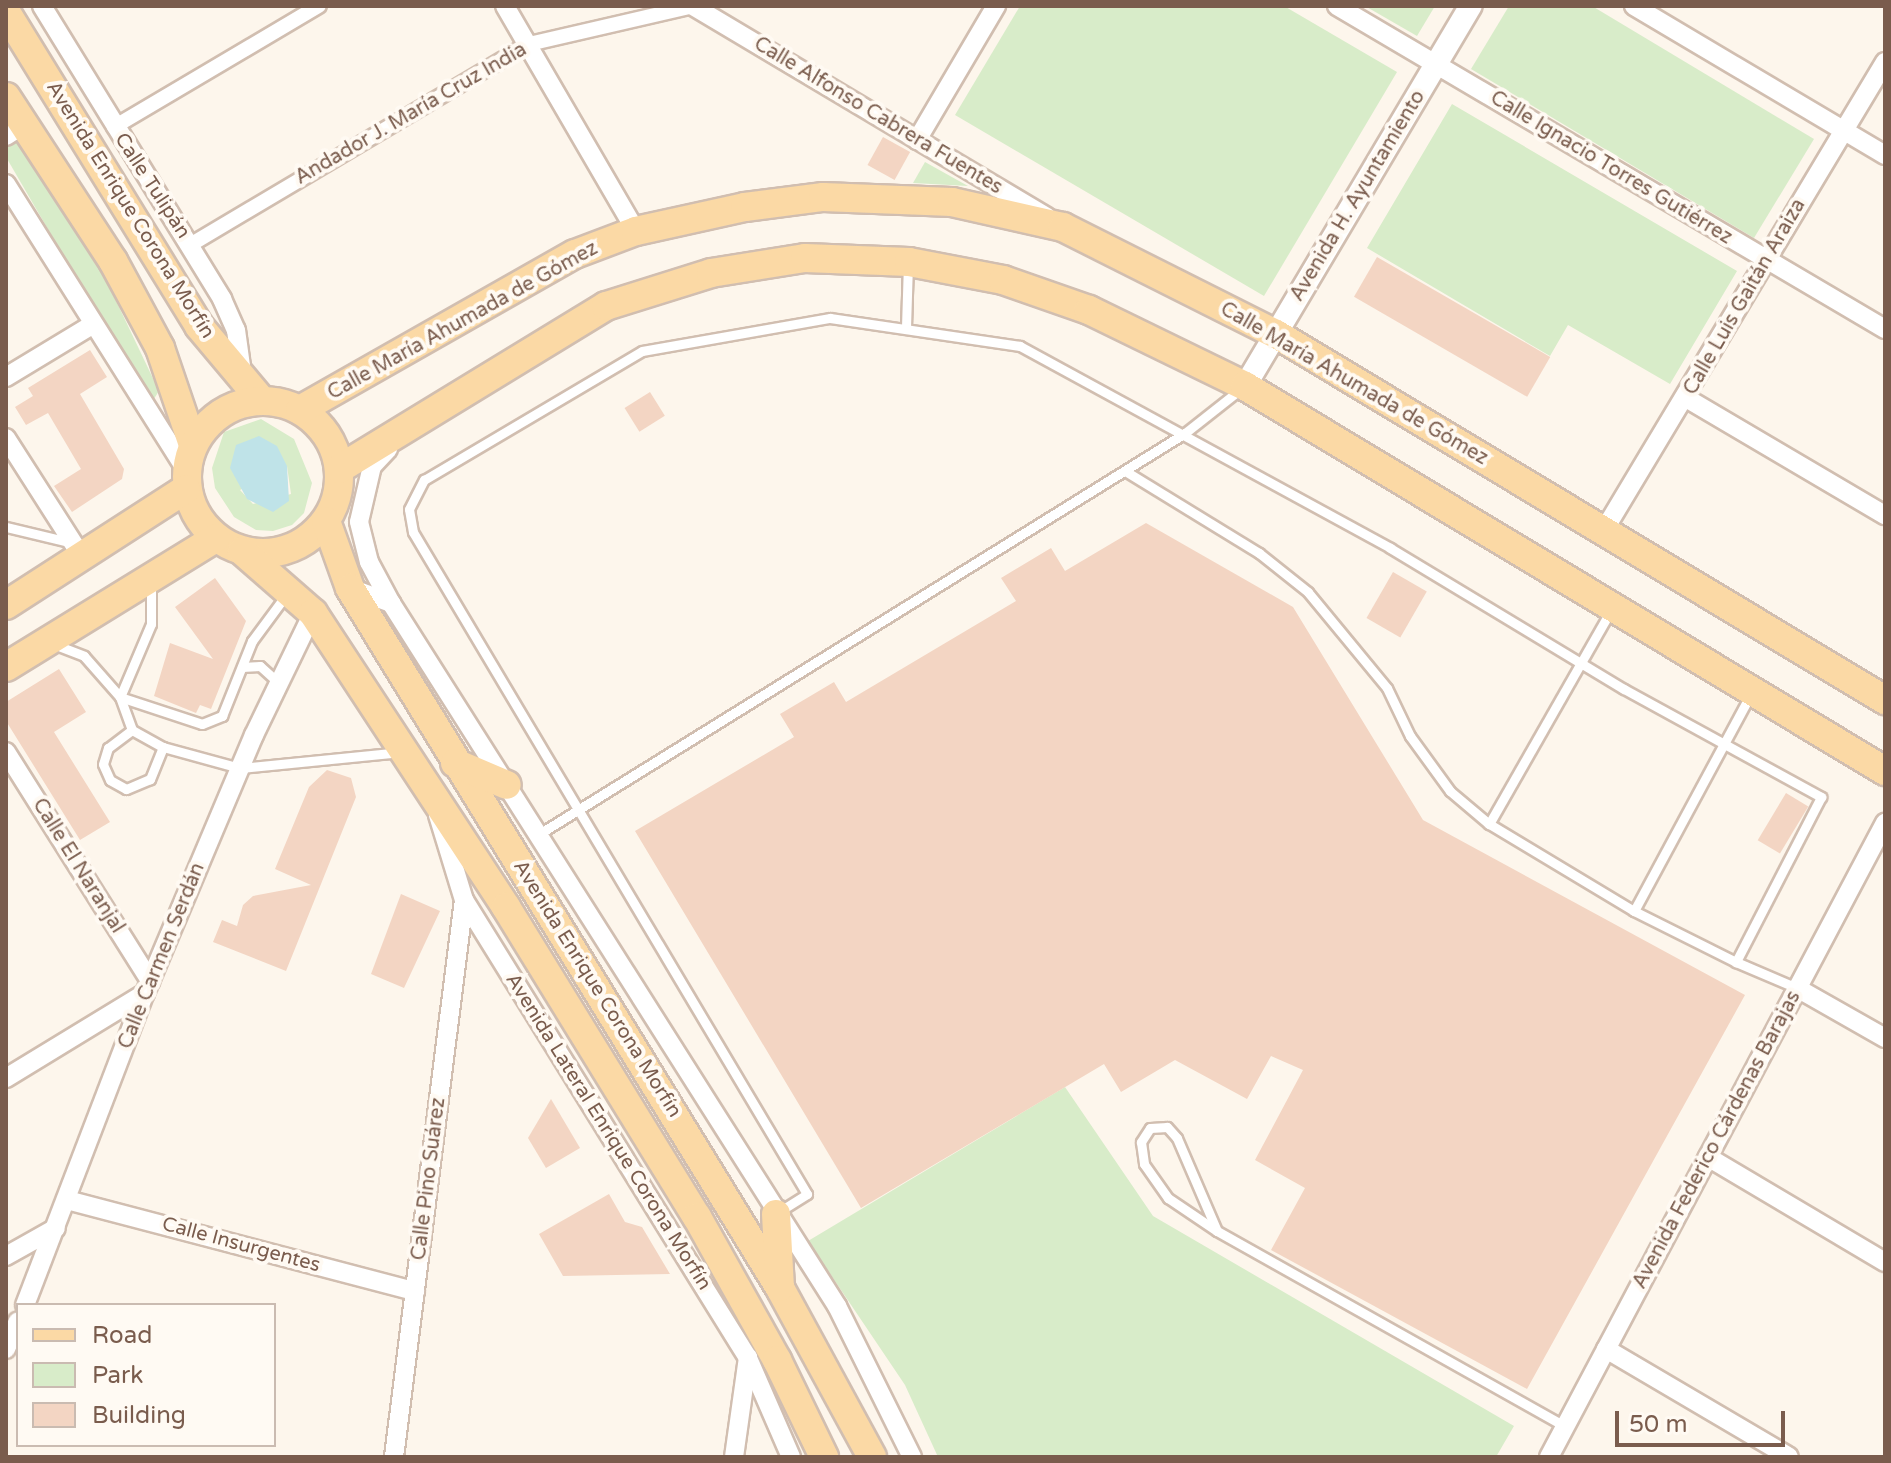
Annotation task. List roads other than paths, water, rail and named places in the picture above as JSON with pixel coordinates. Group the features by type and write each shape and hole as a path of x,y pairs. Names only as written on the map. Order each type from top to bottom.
{"main road":[{"name":"Avenida Enrique Corona Morfín","path":"6,12 199,326 242,373 262,401"},
{"name":"Avenida Enrique Corona Morfín","path":"6,97 15,131 113,261 160,348 202,525 216,538 242,551 313,613 611,1073 754,1318 824,1457"},
{"name":"Calle María Ahumada de Gómez","path":"300,410 575,254 636,231 745,207 882,196 952,202 1063,227 1276,334 1885,700"},
{"path":"339,469 606,306 711,273 805,258 909,262 1003,280 1089,310 1245,386 1611,609 1885,771"},
{"path":"6,605 188,468 221,413 262,401 300,410 333,445 339,469 339,487 326,521"},
{"name":"Avenida Enrique Corona Morfín","path":"242,551 289,549 326,521 350,588 780,1288 872,1457"},
{"path":"6,667 216,538"},
{"path":"455,763 507,785"},
{"path":"776,1214 780,1288"}],"street":[{"name":"Calle Tulipán","path":"42,6 114,127 190,245 236,330 242,373"},
{"path":"114,127 319,6"},
{"path":"505,6 636,231"},
{"name":"Andador J. María Cruz India","path":"190,245 529,44 693,6"},
{"name":"Calle Alfonso Cabrera Fuentes","path":"693,6 1063,227"},
{"path":"917,140 996,6"},
{"name":"Calle Ignacio Torres Gutiérrez","path":"1337,6 1885,329"},
{"name":"Avenida H. Ayuntamiento","path":"1245,386 1471,6"},
{"path":"1634,6 1885,155"},
{"name":"Calle Luis Gaitán Araiza","path":"1603,532 1885,62"},
{"name":"Avenida Enrique Corona Morfín","path":"6,184 92,325 188,468"},
{"path":"6,377 92,325"},
{"path":"1686,398 1885,515"},
{"path":"429,414 372,466 363,489 362,542 391,603 837,1306 912,1457"},
{"path":"6,438 77,550"},
{"path":"350,588 391,603"},
{"name":"Calle Carmen Serdán","path":"26,1303 148,987 240,768 313,613"},
{"name":"Calle El Naranjal","path":"6,752 148,987"},
{"name":"Avenida Lateral Enrique Corona Morfín","path":"435,804 464,900 748,1358 791,1457"},
{"name":"Avenida Federico Cárdenas Barajas","path":"1549,1457 1885,823"},
{"name":"Calle Pino Suárez","path":"394,1457 464,900"},
{"path":"6,1078 148,987"},
{"path":"1797,988 1885,1038"},
{"path":"1708,1157 1885,1262"},
{"name":"Calle Insurgentes","path":"67,1200 415,1291"},
{"path":"6,1256 56,1228"},
{"path":"734,1457 754,1318"},
{"path":"6,1349 16,1326"},
{"path":"1606,1349 1789,1457"}],"lane":[{"path":"906,327 909,262"},
{"path":"776,1214 807,1194 413,532 409,509 424,480 642,351 830,318 906,327 1020,346 1185,433 1390,548 1582,664 1821,797 1736,962"},
{"path":"539,834 1185,433 1245,386"},
{"path":"1125,471 1259,553 1308,592 1387,688 1410,736 1450,791 1489,824 1634,911 1736,962 1797,988"},
{"path":"6,527 77,550"},
{"path":"120,697 151,624 151,577"},
{"path":"120,697 202,724 214,722 252,641 289,590"},
{"path":"1489,824 1611,609"},
{"path":"45,643 72,647 120,697 132,730 163,747 240,768 400,751"},
{"path":"242,667 260,666 279,683"},
{"path":"1634,911 1752,693"},
{"path":"132,730 116,739 104,756 105,773 117,786 143,785 159,766 163,747"},
{"path":"1217,1231 1177,1138 1167,1127 1150,1128 1141,1142 1144,1164 1168,1198 1217,1231 1565,1426"}],"water":[{"path":"259,436 277,446 287,466 289,501 273,512 247,499 230,468 236,445"}]}
